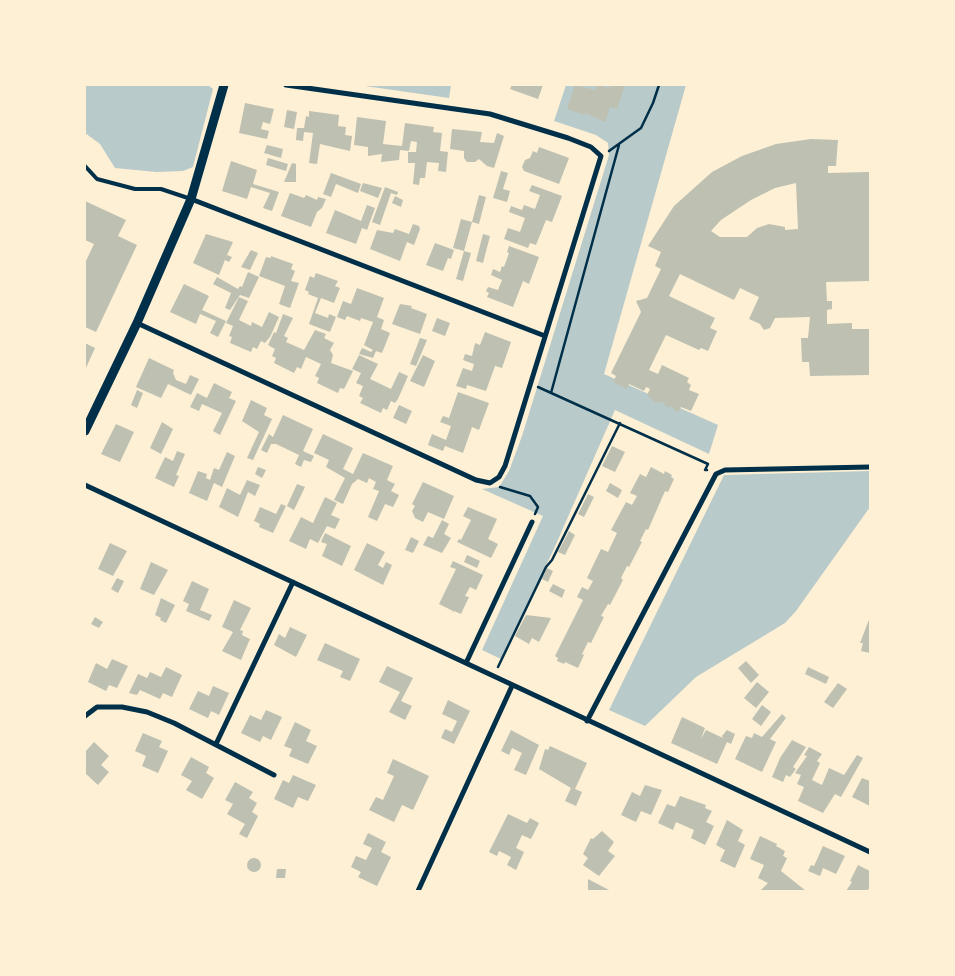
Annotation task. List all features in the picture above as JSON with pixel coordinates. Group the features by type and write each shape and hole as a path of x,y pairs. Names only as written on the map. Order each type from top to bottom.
{"street":[{"path":"85,431 137,323 191,199 224,85"},
{"path":"137,323 476,480 490,483 499,477 505,466 601,156 592,147 490,114 286,85"},
{"path":"191,199 545,336"},
{"path":"587,721 716,474 725,470 870,467"},
{"path":"85,485 870,852"},
{"path":"466,663 532,522"},
{"path":"216,744 292,582"},
{"path":"418,891 512,686"},
{"path":"85,716 97,707 122,707 147,712 216,744 274,775"}],"lane":[{"path":"85,166 97,179 135,189 161,189 191,199"}],"path":[{"path":"601,156 641,128 659,85"},
{"path":"552,393 619,145"},
{"path":"530,384 708,464 705,470 716,474"},
{"path":"494,677 546,567 552,560 620,423"},
{"path":"490,483 530,496 538,507 532,522"}],"shaded area":[{"path":"85,85 208,85 213,89 193,167 183,171 156,172 115,168 100,144 85,133"},
{"path":"358,85 451,85 449,98"},
{"path":"566,85 686,85 604,374 718,425 709,454 615,410 553,551 501,659 482,650 543,516 482,489 499,487 509,471 522,436 609,155 608,143 596,135 554,121"},
{"path":"870,471 870,507 796,611 785,623 696,677 645,726 609,710 724,475"}],"building":[{"path":"512,85 543,85 538,99 510,89"},
{"path":"575,85 595,90 598,85 609,88 610,85 625,85 617,109 610,107 605,122 585,113 585,115 567,109"},
{"path":"245,103 274,109 270,124 263,122 261,129 269,131 267,139 239,133"},
{"path":"287,110 297,112 294,129 284,127"},
{"path":"309,111 339,115 338,126 346,127 345,135 352,136 350,151 320,144 317,164 309,163 313,133 304,132 303,141 296,140 297,128 304,128 306,116 309,117"},
{"path":"357,117 386,121 383,144 402,146 405,123 434,127 433,132 442,133 440,151 448,152 446,172 438,171 439,163 427,162 425,178 420,178 419,185 413,184 415,163 408,163 408,152 416,152 417,142 411,141 409,151 400,150 399,160 381,162 382,154 368,156 368,147 354,145"},
{"path":"452,129 482,132 480,142 494,143 497,133 504,136 494,168 487,166 479,159 475,162 467,162 464,158 464,151 450,149"},
{"path":"811,139 838,140 836,166 828,166 828,173 870,172 870,281 826,282 827,301 832,301 832,309 827,310 827,324 852,323 852,329 870,329 870,375 810,376 809,362 802,362 801,338 808,338 810,317 775,318 770,328 764,330 760,324 749,319 759,297 740,288 734,300 680,274 669,296 715,318 710,328 717,331 708,351 701,348 699,350 666,335 649,370 658,374 662,365 689,378 687,382 691,385 689,390 699,394 691,411 681,407 678,413 672,407 669,406 668,408 662,402 655,402 647,395 650,389 646,387 644,391 629,384 627,389 613,382 616,376 611,373 641,312 636,301 647,298 661,269 655,266 661,252 648,246 674,206 712,172 742,156 776,144","holes":["796,183 798,229 785,230 785,227 769,224 757,228 747,237 720,237 711,231 721,220 751,200 775,188"]},
{"path":"267,145 283,149 281,158 264,153"},
{"path":"539,147 569,158 559,184 524,171 522,167 525,160 530,158 533,151 537,153"},
{"path":"268,158 288,164 286,171 266,165"},
{"path":"231,161 257,170 253,184 279,192 272,211 263,208 270,193 251,187 247,199 222,191"},
{"path":"292,163 296,164 296,182 284,182"},
{"path":"501,171 508,173 503,189 510,191 507,202 493,198"},
{"path":"331,173 361,184 358,193 336,184 331,197 323,194"},
{"path":"363,183 382,188 378,198 360,191"},
{"path":"532,185 562,196 552,222 546,220 536,245 530,243 528,248 504,239 508,228 520,232 525,218 509,212 511,206 522,210 524,205 535,209 540,195 529,191"},
{"path":"385,187 398,192 397,195 391,193 380,225 372,222"},
{"path":"290,193 304,198 306,195 317,200 318,197 326,199 322,208 317,212 311,227 281,216"},
{"path":"479,195 486,197 479,224 472,222"},
{"path":"395,196 403,200 401,207 392,203"},
{"path":"85,201 126,220 118,236 137,245 96,332 85,327 85,263 94,244 85,240"},
{"path":"367,205 375,208 367,230 362,228 356,244 326,233 335,210 361,221"},
{"path":"461,219 472,222 464,251 453,248"},
{"path":"413,224 419,226 420,229 414,245 407,242 400,261 370,249 377,230 393,233 395,229 409,234"},
{"path":"206,234 233,242 227,255 232,257 229,262 225,260 219,275 193,263"},
{"path":"483,234 490,236 483,263 476,261"},
{"path":"435,243 454,250 451,259 448,258 443,271 426,265"},
{"path":"509,246 539,257 529,284 523,281 513,307 487,297 489,293 486,291 488,287 498,290 502,280 491,275 493,269 500,272 502,266 504,267 509,253 507,252"},
{"path":"251,250 258,253 250,270 241,267"},
{"path":"464,251 471,253 463,281 456,279"},
{"path":"271,256 293,264 291,269 295,271 291,281 299,283 290,308 279,304 285,286 259,276 266,257 271,258"},
{"path":"248,272 259,277 249,298 240,295 230,310 225,308 231,293 213,284 217,277 238,289 240,286 242,287"},
{"path":"316,273 338,281 335,286 340,288 334,303 321,298 315,313 328,318 329,314 336,317 330,332 309,324 318,298 308,294 309,292 305,290 310,276 314,278"},
{"path":"184,284 209,296 202,310 226,321 218,337 210,333 216,321 200,314 196,324 170,312"},
{"path":"357,288 384,298 377,317 384,320 381,329 390,333 382,353 376,351 373,358 359,354 362,348 371,352 373,350 364,345 373,322 361,318 360,321 347,316 345,320 337,317 343,301 351,304"},
{"path":"239,297 248,301 239,320 251,326 252,322 262,327 269,312 279,317 270,337 265,343 261,341 257,349 253,347 251,352 230,343 232,337 229,336 233,326 226,323"},
{"path":"400,304 412,306 411,308 427,314 420,334 392,324"},
{"path":"283,314 293,318 284,336 288,338 286,342 304,350 315,330 326,334 324,338 334,343 330,350 333,355 331,363 353,371 344,389 340,388 338,393 317,383 319,378 315,376 321,364 306,357 301,369 297,367 294,373 274,363 276,358 272,356 275,349 268,345 274,332 276,333"},
{"path":"437,318 450,323 445,336 432,331"},
{"path":"485,332 511,342 502,368 495,366 486,391 467,385 466,389 456,386 463,368 472,371 474,364 463,360 465,354 472,356 475,343 480,345"},
{"path":"420,338 427,340 416,366 410,364"},
{"path":"85,343 95,348 85,370"},
{"path":"359,355 378,364 370,379 391,389 399,372 408,376 398,399 395,403 391,401 387,410 383,408 381,413 360,403 363,398 359,396 363,386 356,383 361,373 352,369"},
{"path":"423,355 435,361 424,387 410,381"},
{"path":"149,358 174,370 173,373 176,380 186,384 190,375 199,379 191,395 168,384 161,398 136,387"},
{"path":"214,383 232,392 229,398 236,401 220,435 213,431 222,413 202,404 199,411 190,407 197,393 207,398"},
{"path":"137,390 143,393 137,408 131,405"},
{"path":"458,392 489,403 479,430 472,427 463,453 445,446 443,451 428,445 432,434 446,440 451,426 440,422 443,416 449,418"},
{"path":"251,400 267,408 264,415 272,419 253,460 247,458 259,432 242,421"},
{"path":"399,405 412,411 406,424 393,418"},
{"path":"283,415 313,429 303,451 314,456 311,462 304,460 301,467 295,464 299,455 276,444 271,444 267,453 261,450 269,434 273,437"},
{"path":"162,422 173,429 161,454 150,448"},
{"path":"116,424 134,432 120,462 101,454"},
{"path":"323,434 353,448 343,469 353,474 363,453 393,466 387,480 395,484 391,491 399,495 393,507 385,504 377,521 368,517 379,491 373,489 376,482 369,478 367,483 358,479 352,484 343,504 334,500 345,478 326,467 329,460 314,453"},
{"path":"612,446 625,452 615,472 602,466"},
{"path":"177,451 185,454 176,475 179,476 174,487 155,478 165,457 173,461"},
{"path":"227,452 235,456 222,487 214,483 207,501 189,493 198,471 207,474 206,478 210,480 214,468 219,470"},
{"path":"258,467 266,470 262,478 255,474"},
{"path":"651,467 664,474 665,471 672,475 671,477 674,479 668,492 665,491 648,530 646,529 640,541 642,542 621,578 623,580 610,605 608,604 601,616 604,617 591,643 588,642 578,668 565,662 564,664 557,661 558,658 555,656 583,600 577,597 582,587 588,590 593,581 587,578 601,549 608,552 617,533 611,530 626,502 632,505 637,496 630,493 640,474 646,477"},
{"path":"247,480 260,485 255,496 248,492 238,517 219,507 227,488 240,495"},
{"path":"423,482 454,496 444,519 428,512 423,522 415,518 412,511 415,506 412,504"},
{"path":"610,483 622,490 618,498 606,491"},
{"path":"297,484 305,487 294,510 287,506"},
{"path":"588,494 594,497 584,517 578,514"},
{"path":"325,497 337,503 331,515 340,519 335,529 327,526 318,543 310,539 306,549 289,541 301,517 313,523"},
{"path":"281,504 286,506 273,533 259,527 260,524 254,521 260,507 276,514"},
{"path":"468,507 497,519 488,539 498,544 491,558 457,542 459,539 461,540 471,520 463,516"},
{"path":"442,520 449,524 444,534 451,538 442,553 423,545 428,536 433,538"},
{"path":"569,531 575,535 565,555 558,552"},
{"path":"325,533 351,546 342,566 322,556 327,544 321,542"},
{"path":"411,537 419,541 413,553 405,550"},
{"path":"110,543 127,551 113,576 98,569"},
{"path":"367,543 385,552 378,565 383,568 386,562 392,565 383,585 354,570"},
{"path":"467,555 480,561 477,568 464,562"},
{"path":"453,561 483,575 476,590 470,587 465,596 469,597 461,614 454,611 452,613 453,611 439,604 456,569 450,567"},
{"path":"151,562 168,570 154,595 140,589"},
{"path":"547,568 553,571 548,582 542,579"},
{"path":"117,578 124,581 118,593 111,589"},
{"path":"192,581 209,589 200,610 212,615 209,621 186,611 189,604 183,601"},
{"path":"553,584 565,590 562,598 549,591"},
{"path":"161,598 175,605 166,623 155,615"},
{"path":"234,600 251,608 240,630 243,631 242,635 250,639 241,660 222,651 233,632 222,627"},
{"path":"526,615 551,618 539,642 532,638 529,644 515,636"},
{"path":"95,617 103,622 99,628 91,624"},
{"path":"870,617 870,653 861,651 863,643 860,643"},
{"path":"290,627 307,635 296,657 274,645 279,634 285,638"},
{"path":"325,643 360,659 350,681 340,677 343,671 317,660"},
{"path":"112,659 128,666 117,688 109,685 106,691 88,682 96,663 107,669"},
{"path":"746,661 759,675 751,683 738,668"},
{"path":"387,666 413,678 401,701 412,706 405,720 389,712 400,692 379,682"},
{"path":"166,667 182,675 172,697 163,693 160,699 140,690 137,695 129,693 138,674 147,678 150,672 161,677"},
{"path":"808,667 829,677 826,684 805,674"},
{"path":"757,682 769,692 756,708 744,698"},
{"path":"838,683 847,689 833,708 824,702"},
{"path":"213,686 229,693 219,715 211,711 208,718 189,709 198,691 209,696"},
{"path":"448,700 470,711 454,744 441,738 445,729 452,732 457,721 442,714"},
{"path":"762,705 771,712 761,726 752,719"},
{"path":"266,710 282,717 271,740 263,736 260,742 241,733 250,715 261,720"},
{"path":"782,714 786,718 770,739 776,742 762,772 735,759 746,736 752,738 754,733 762,737"},
{"path":"682,717 705,728 701,739 706,730 723,738 722,736 727,730 735,734 731,744 727,742 717,764 671,743"},
{"path":"295,722 311,730 306,741 317,746 308,764 289,756 292,749 284,746"},
{"path":"511,730 539,745 526,775 514,770 522,753 512,748 509,755 501,751"},
{"path":"143,733 162,741 159,747 168,751 158,773 142,766 146,756 135,751"},
{"path":"792,740 806,747 793,767 796,769 790,777 786,775 783,782 772,777 780,758"},
{"path":"94,742 109,756 101,765 109,772 98,785 85,773 85,752"},
{"path":"550,746 587,763 575,789 582,792 576,806 565,801 571,788 539,769 545,749 548,750"},
{"path":"809,747 822,754 817,761 820,763 812,780 822,785 829,768 844,775 857,755 863,758 841,797 835,794 823,813 798,801 804,787 797,784 801,775 795,773 807,756 804,755"},
{"path":"191,757 209,767 206,773 214,778 202,799 186,790 192,781 181,775"},
{"path":"393,759 429,776 413,810 402,805 394,822 369,810 376,797 383,800 394,776 387,773"},
{"path":"293,775 316,785 308,801 298,797 293,808 274,799 283,780 289,783"},
{"path":"862,778 870,781 870,806 852,797"},
{"path":"235,782 253,792 249,798 257,803 252,812 258,816 247,838 239,834 245,824 227,814 233,804 225,800"},
{"path":"645,785 662,790 651,815 641,811 636,822 621,815 632,792 640,796"},
{"path":"680,796 706,805 705,808 712,811 706,822 714,826 705,845 691,838 694,830 676,822 673,830 658,823 667,804 675,807"},
{"path":"508,814 527,823 530,818 539,823 531,839 522,835 516,848 524,852 516,870 507,865 511,857 499,851 497,856 489,852"},
{"path":"727,820 743,830 738,841 745,845 735,868 720,861 725,850 716,845"},
{"path":"602,831 614,842 608,851 615,856 599,876 583,865 588,858 583,854 591,838 593,839"},
{"path":"368,833 386,842 381,852 391,857 377,886 358,877 361,872 351,867 356,856 366,860 372,848 363,844"},
{"path":"760,836 777,844 776,846 785,851 783,856 787,858 781,871 806,891 760,891 768,883 758,878 764,865 750,859"},
{"path":"823,846 845,856 836,874 823,868 820,876 808,871 811,865 814,866"},
{"path":"254,858 259,860 261,865 259,870 254,872 249,870 247,865 249,860"},
{"path":"858,865 870,871 870,887 867,891 846,891 852,882 850,881"},
{"path":"277,869 286,869 285,878 276,878"},
{"path":"588,879 611,891 588,891"}]}
